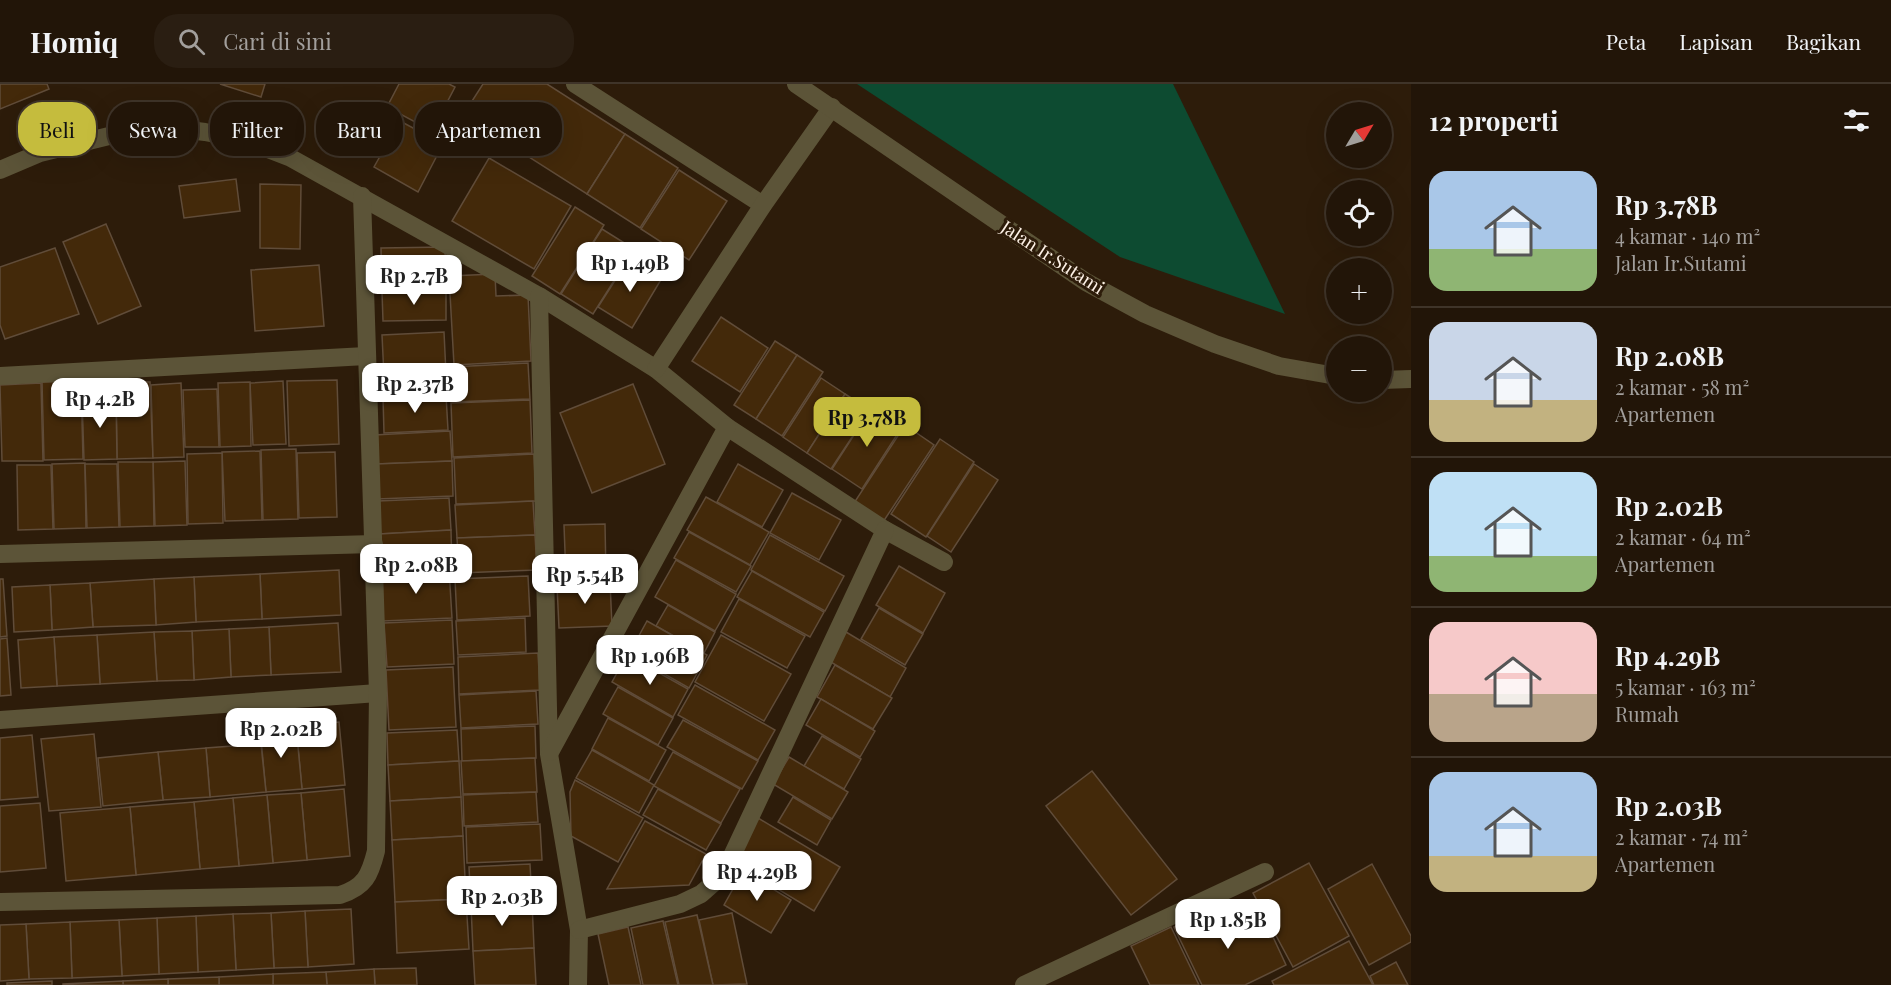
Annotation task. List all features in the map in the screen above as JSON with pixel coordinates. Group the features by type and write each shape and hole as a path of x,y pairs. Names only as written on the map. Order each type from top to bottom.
{"street":[{"path":"575,84 763,205"},
{"name":"Jalan Ir.Sutami","path":"796,84 1086,282 1145,314 1215,344 1279,366 1326,374"},
{"path":"656,369 763,205 832,107"},
{"path":"0,170 40,153 113,135 164,127 245,140 289,157 539,296 656,369 727,427 885,530 944,562"},
{"path":"0,902 340,895 353,891 371,872 376,851 378,693 362,196"},
{"path":"539,296 549,754 579,930 578,985"},
{"path":"0,376 366,356"},
{"path":"1392,380 1411,379"},
{"path":"549,754 727,427"},
{"path":"579,930 680,904 701,894 718,879 731,858 885,530"},
{"path":"0,554 374,544"},
{"path":"0,720 378,693"},
{"path":"1024,985 1265,872"}],"green space":[{"path":"857,84 1173,84 1285,314 1120,257"}],"building":[{"path":"0,84 47,84 49,89 0,109"},
{"path":"220,84 265,84 261,97"},
{"path":"399,84 449,84 455,87 447,102 415,102 415,122 403,116 403,102 390,102"},
{"path":"483,84 547,84 625,134 587,194 527,156 562,156 562,102 471,102"},
{"path":"403,123 415,129 415,156 437,156 418,192 374,167 380,156 403,156"},
{"path":"625,134 678,168 640,228 587,194"},
{"path":"489,158 571,206 534,269 452,221"},
{"path":"679,170 727,201 689,260 641,229"},
{"path":"236,179 240,211 184,218 179,186"},
{"path":"260,184 301,185 300,249 260,248"},
{"path":"575,207 604,225 560,294 532,276"},
{"path":"106,224 141,306 98,324 63,242"},
{"path":"602,229 634,249 593,314 561,294"},
{"path":"445,247 446,291 382,292 381,248"},
{"path":"55,248 79,314 5,339 0,325 0,267"},
{"path":"630,257 662,278 632,328 598,307"},
{"path":"319,265 324,326 255,331 251,270"},
{"path":"495,274 496,296 528,295 531,361 454,365 449,276"},
{"path":"446,291 446,320 383,321 382,292"},
{"path":"721,317 768,348 740,392 692,361"},
{"path":"444,332 447,395 385,397 382,335"},
{"path":"775,341 797,355 756,419 734,405"},
{"path":"797,355 823,372 782,436 756,419"},
{"path":"528,363 530,399 453,402 451,367"},
{"path":"821,378 845,394 807,453 783,437"},
{"path":"337,380 339,444 289,446 287,381"},
{"path":"81,381 83,459 44,460 42,382"},
{"path":"283,381 286,444 253,445 250,383"},
{"path":"116,382 150,382 153,458 117,459"},
{"path":"250,382 251,446 220,447 218,383"},
{"path":"41,383 43,461 2,461 0,385"},
{"path":"181,383 184,457 153,458 151,385"},
{"path":"633,384 665,464 592,493 560,413"},
{"path":"217,389 219,447 185,447 183,390"},
{"path":"845,394 870,410 831,469 807,453"},
{"path":"446,395 448,430 384,433 383,397"},
{"path":"82,398 116,398 117,459 84,460"},
{"path":"530,400 532,453 453,457 451,403"},
{"path":"872,407 902,427 862,489 832,469"},
{"path":"905,425 934,445 883,522 854,503"},
{"path":"450,431 452,461 376,464 374,435"},
{"path":"940,439 974,462 926,537 891,514"},
{"path":"296,449 298,519 263,520 261,450"},
{"path":"260,451 262,520 225,521 222,452"},
{"path":"335,452 337,517 299,518 297,453"},
{"path":"222,453 223,523 188,524 187,454"},
{"path":"534,454 536,501 456,504 454,458"},
{"path":"185,461 187,525 155,526 153,462"},
{"path":"452,461 453,496 377,499 376,464"},
{"path":"118,462 153,462 154,526 120,527"},
{"path":"85,463 86,528 54,529 52,464"},
{"path":"85,464 117,464 119,527 87,528"},
{"path":"738,464 783,490 762,527 717,502"},
{"path":"974,464 998,480 951,552 927,536"},
{"path":"17,465 51,465 53,529 18,530"},
{"path":"792,493 841,520 819,560 770,533"},
{"path":"706,497 769,532 750,565 687,530"},
{"path":"449,498 451,530 379,534 378,501"},
{"path":"533,501 535,535 457,538 455,505"},
{"path":"605,524 606,576 566,578 564,525"},
{"path":"451,530 452,568 381,571 379,534"},
{"path":"689,532 751,566 736,592 674,558"},
{"path":"535,535 537,570 459,573 457,538"},
{"path":"770,535 844,576 825,611 751,570"},
{"path":"676,560 736,594 715,631 655,597"},
{"path":"899,566 945,593 923,633 876,605"},
{"path":"449,569 452,618 383,621 380,572"},
{"path":"339,570 341,615 262,619 260,574"},
{"path":"752,571 824,612 810,637 737,597"},
{"path":"260,574 262,619 196,622 194,577"},
{"path":"528,576 530,616 457,620 455,579"},
{"path":"194,577 196,622 156,625 154,579"},
{"path":"0,579 3,579 7,636 0,637"},
{"path":"154,579 156,625 93,627 90,583"},
{"path":"610,582 612,626 559,628 557,585"},
{"path":"90,583 93,627 52,630 50,585"},
{"path":"50,585 52,630 14,632 12,587"},
{"path":"739,599 805,636 787,668 721,632"},
{"path":"668,605 715,632 704,653 656,626"},
{"path":"879,608 923,634 905,665 861,639"},
{"path":"525,618 526,652 458,655 456,621"},
{"path":"452,620 454,664 387,667 384,623"},
{"path":"647,621 707,655 689,688 629,654"},
{"path":"338,623 341,672 271,675 269,627"},
{"path":"269,627 271,675 231,677 229,629"},
{"path":"229,629 231,677 194,680 192,631"},
{"path":"192,631 194,680 157,681 154,632"},
{"path":"154,632 157,681 100,684 97,635"},
{"path":"846,632 906,668 890,697 829,661"},
{"path":"97,635 100,684 57,686 54,637"},
{"path":"721,635 791,674 764,721 695,682"},
{"path":"54,637 57,686 21,688 18,640"},
{"path":"7,638 11,695 0,696 0,639"},
{"path":"538,653 540,690 459,694 458,657"},
{"path":"627,655 688,689 673,717 612,682"},
{"path":"835,665 892,698 873,729 817,697"},
{"path":"453,667 456,727 389,730 386,670"},
{"path":"695,685 775,730 758,760 678,715"},
{"path":"618,687 673,718 658,745 603,714"},
{"path":"536,691 538,724 461,728 459,695"},
{"path":"821,699 875,731 860,757 806,725"},
{"path":"608,718 666,750 649,781 592,749"},
{"path":"683,720 758,761 742,789 667,747"},
{"path":"339,722 345,785 302,789 296,726"},
{"path":"296,726 302,789 266,792 260,729"},
{"path":"535,726 536,758 462,761 461,729"},
{"path":"457,730 459,761 388,765 387,733"},
{"path":"94,734 101,807 49,811 41,739"},
{"path":"32,735 38,797 0,800 0,738"},
{"path":"822,736 861,759 844,789 804,766"},
{"path":"261,744 266,792 210,797 206,748"},
{"path":"206,748 210,797 163,800 158,752"},
{"path":"592,750 654,785 639,813 576,778"},
{"path":"158,752 163,800 103,806 98,758"},
{"path":"673,752 740,789 721,823 654,786"},
{"path":"789,757 848,792 832,819 773,784"},
{"path":"535,758 537,792 463,794 461,761"},
{"path":"459,761 461,797 390,801 388,765"},
{"path":"1092,771 1177,879 1131,915 1046,806"},
{"path":"575,780 643,818 618,862 571,836 570,792"},
{"path":"344,789 350,856 307,860 301,793"},
{"path":"658,789 721,824 706,850 643,815"},
{"path":"536,792 538,822 464,826 463,795"},
{"path":"301,793 307,860 273,863 267,795"},
{"path":"267,795 273,863 239,866 233,798"},
{"path":"461,797 463,836 392,840 390,801"},
{"path":"793,797 831,820 817,845 778,822"},
{"path":"233,798 239,866 200,869 194,802"},
{"path":"194,802 200,869 136,875 130,807"},
{"path":"40,803 46,868 0,872 0,806"},
{"path":"130,807 136,875 66,881 60,813"},
{"path":"758,818 840,867 814,911 732,861"},
{"path":"645,821 706,854 689,885 607,889"},
{"path":"540,824 542,860 467,863 466,827"},
{"path":"463,836 466,899 395,902 392,840"},
{"path":"1309,863 1349,936 1293,967 1253,893"},
{"path":"530,864 532,902 471,905 469,867"},
{"path":"1372,864 1411,936 1411,942 1369,965 1328,889"},
{"path":"743,871 791,900 771,933 724,905"},
{"path":"466,899 469,949 397,953 395,902"},
{"path":"532,902 534,948 473,951 471,905"},
{"path":"1222,905 1239,938 1267,924 1286,965 1245,985 1202,985 1174,927"},
{"path":"351,909 354,964 308,967 305,911"},
{"path":"305,911 308,967 274,968 271,913"},
{"path":"271,913 274,968 236,970 233,914"},
{"path":"732,913 747,984 713,985 699,920"},
{"path":"233,914 236,970 198,972 196,916"},
{"path":"697,915 713,985 679,985 665,922"},
{"path":"196,916 198,972 159,974 157,918"},
{"path":"157,918 159,974 122,976 119,920"},
{"path":"119,920 122,976 72,978 70,922"},
{"path":"663,921 678,985 643,985 631,928"},
{"path":"70,922 72,978 29,979 26,924"},
{"path":"26,924 29,979 0,981 0,925"},
{"path":"628,927 641,985 609,985 598,934"},
{"path":"1171,927 1199,985 1150,985 1131,946"},
{"path":"1349,941 1373,985 1274,985 1272,981"},
{"path":"534,948 536,985 475,985 473,951"},
{"path":"1396,962 1408,985 1374,985 1370,976"},
{"path":"416,968 417,985 375,985 374,969"},
{"path":"374,969 375,985 327,985 326,972"},
{"path":"326,972 327,985 273,985 273,974"},
{"path":"273,974 273,985 219,985 219,977"},
{"path":"219,977 219,985 168,985 168,979"},
{"path":"168,979 168,985 123,985 123,981"},
{"path":"52,981 52,985 7,985 7,983"},
{"path":"123,981 123,985 63,985 63,984"}]}
